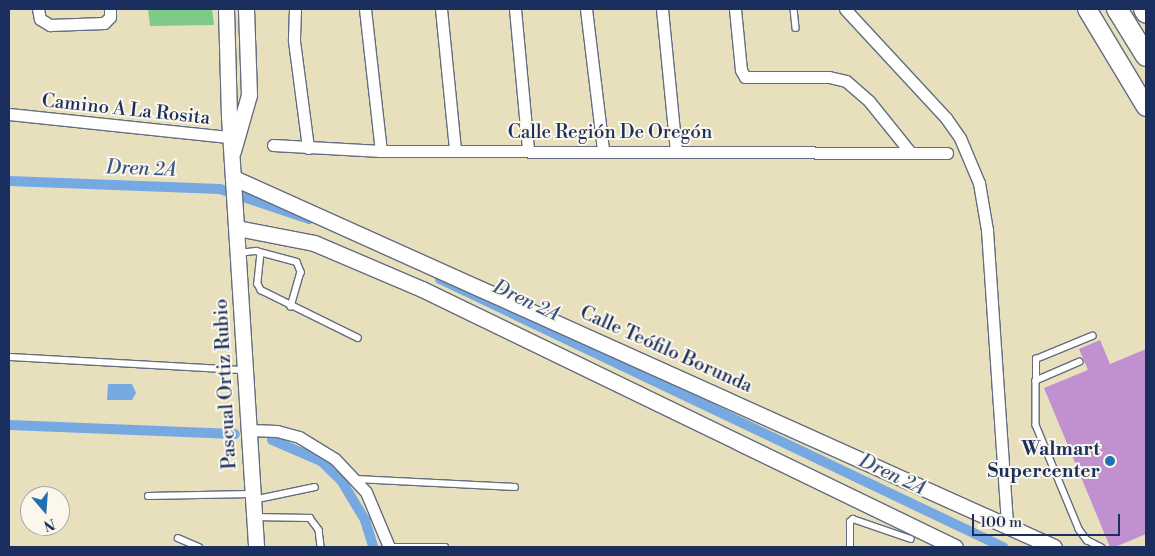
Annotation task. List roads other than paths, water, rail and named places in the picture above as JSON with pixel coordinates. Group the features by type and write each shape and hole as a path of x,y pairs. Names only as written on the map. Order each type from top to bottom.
{"highway":[{"path":"1117,9 1146,56"},
{"path":"1144,9 1146,13"}],"main road":[{"path":"1087,9 1146,107"}],"street":[{"path":"38,9 40,18 50,25 104,23 110,17 110,9"},
{"path":"226,9 234,143"},
{"path":"234,143 250,78 246,9"},
{"path":"295,9 294,41 308,148"},
{"path":"365,9 381,151"},
{"path":"441,9 454,150"},
{"path":"515,9 528,150"},
{"path":"586,9 603,150"},
{"path":"662,9 676,150"},
{"path":"735,9 741,70 745,77 829,77 846,81 869,101 910,152"},
{"path":"845,9 946,118 960,138 980,183 987,230 1007,526"},
{"name":"Camino A La Rosita","path":"9,114 234,143"},
{"name":"Pascual Ortiz Rubio","path":"234,143 254,547"},
{"name":"Calle Región De Oregón","path":"272,145 381,151 676,150 947,153"},
{"name":"Calle Teófilo Borunda","path":"235,184 1054,547"},
{"path":"237,223 314,243 422,289 915,535 954,547"},
{"path":"248,430 276,431 305,439 335,459 356,479 374,507 389,547"}],"lane":[{"path":"794,9 796,28"},
{"path":"239,253 261,253 297,262 301,272 290,307"},
{"path":"261,253 259,287 290,307 358,338"},
{"path":"1092,336 1036,360 1036,425 1078,529 1086,540 1101,547"},
{"path":"9,357 245,370"},
{"path":"1036,381 1080,362"},
{"path":"356,479 515,487"},
{"path":"148,496 253,497 315,487"},
{"path":"254,517 310,518 319,530 321,547"},
{"path":"850,547 850,522 853,519 915,535 909,547"},
{"path":"178,538 199,547"},
{"path":"389,547 445,547"}],"water":[{"path":"108,384 132,384 136,393 132,400 107,400"}],"waterway":[{"name":"Dren 2A","path":"9,181 220,189 309,219"},
{"name":"Dren 2A","path":"440,279 1003,547"},
{"path":"9,425 235,434"},
{"path":"272,440 321,461 341,480 365,520 373,547"}],"place":[{"name":"Walmart Supercenter","path":"1110,461"}]}
